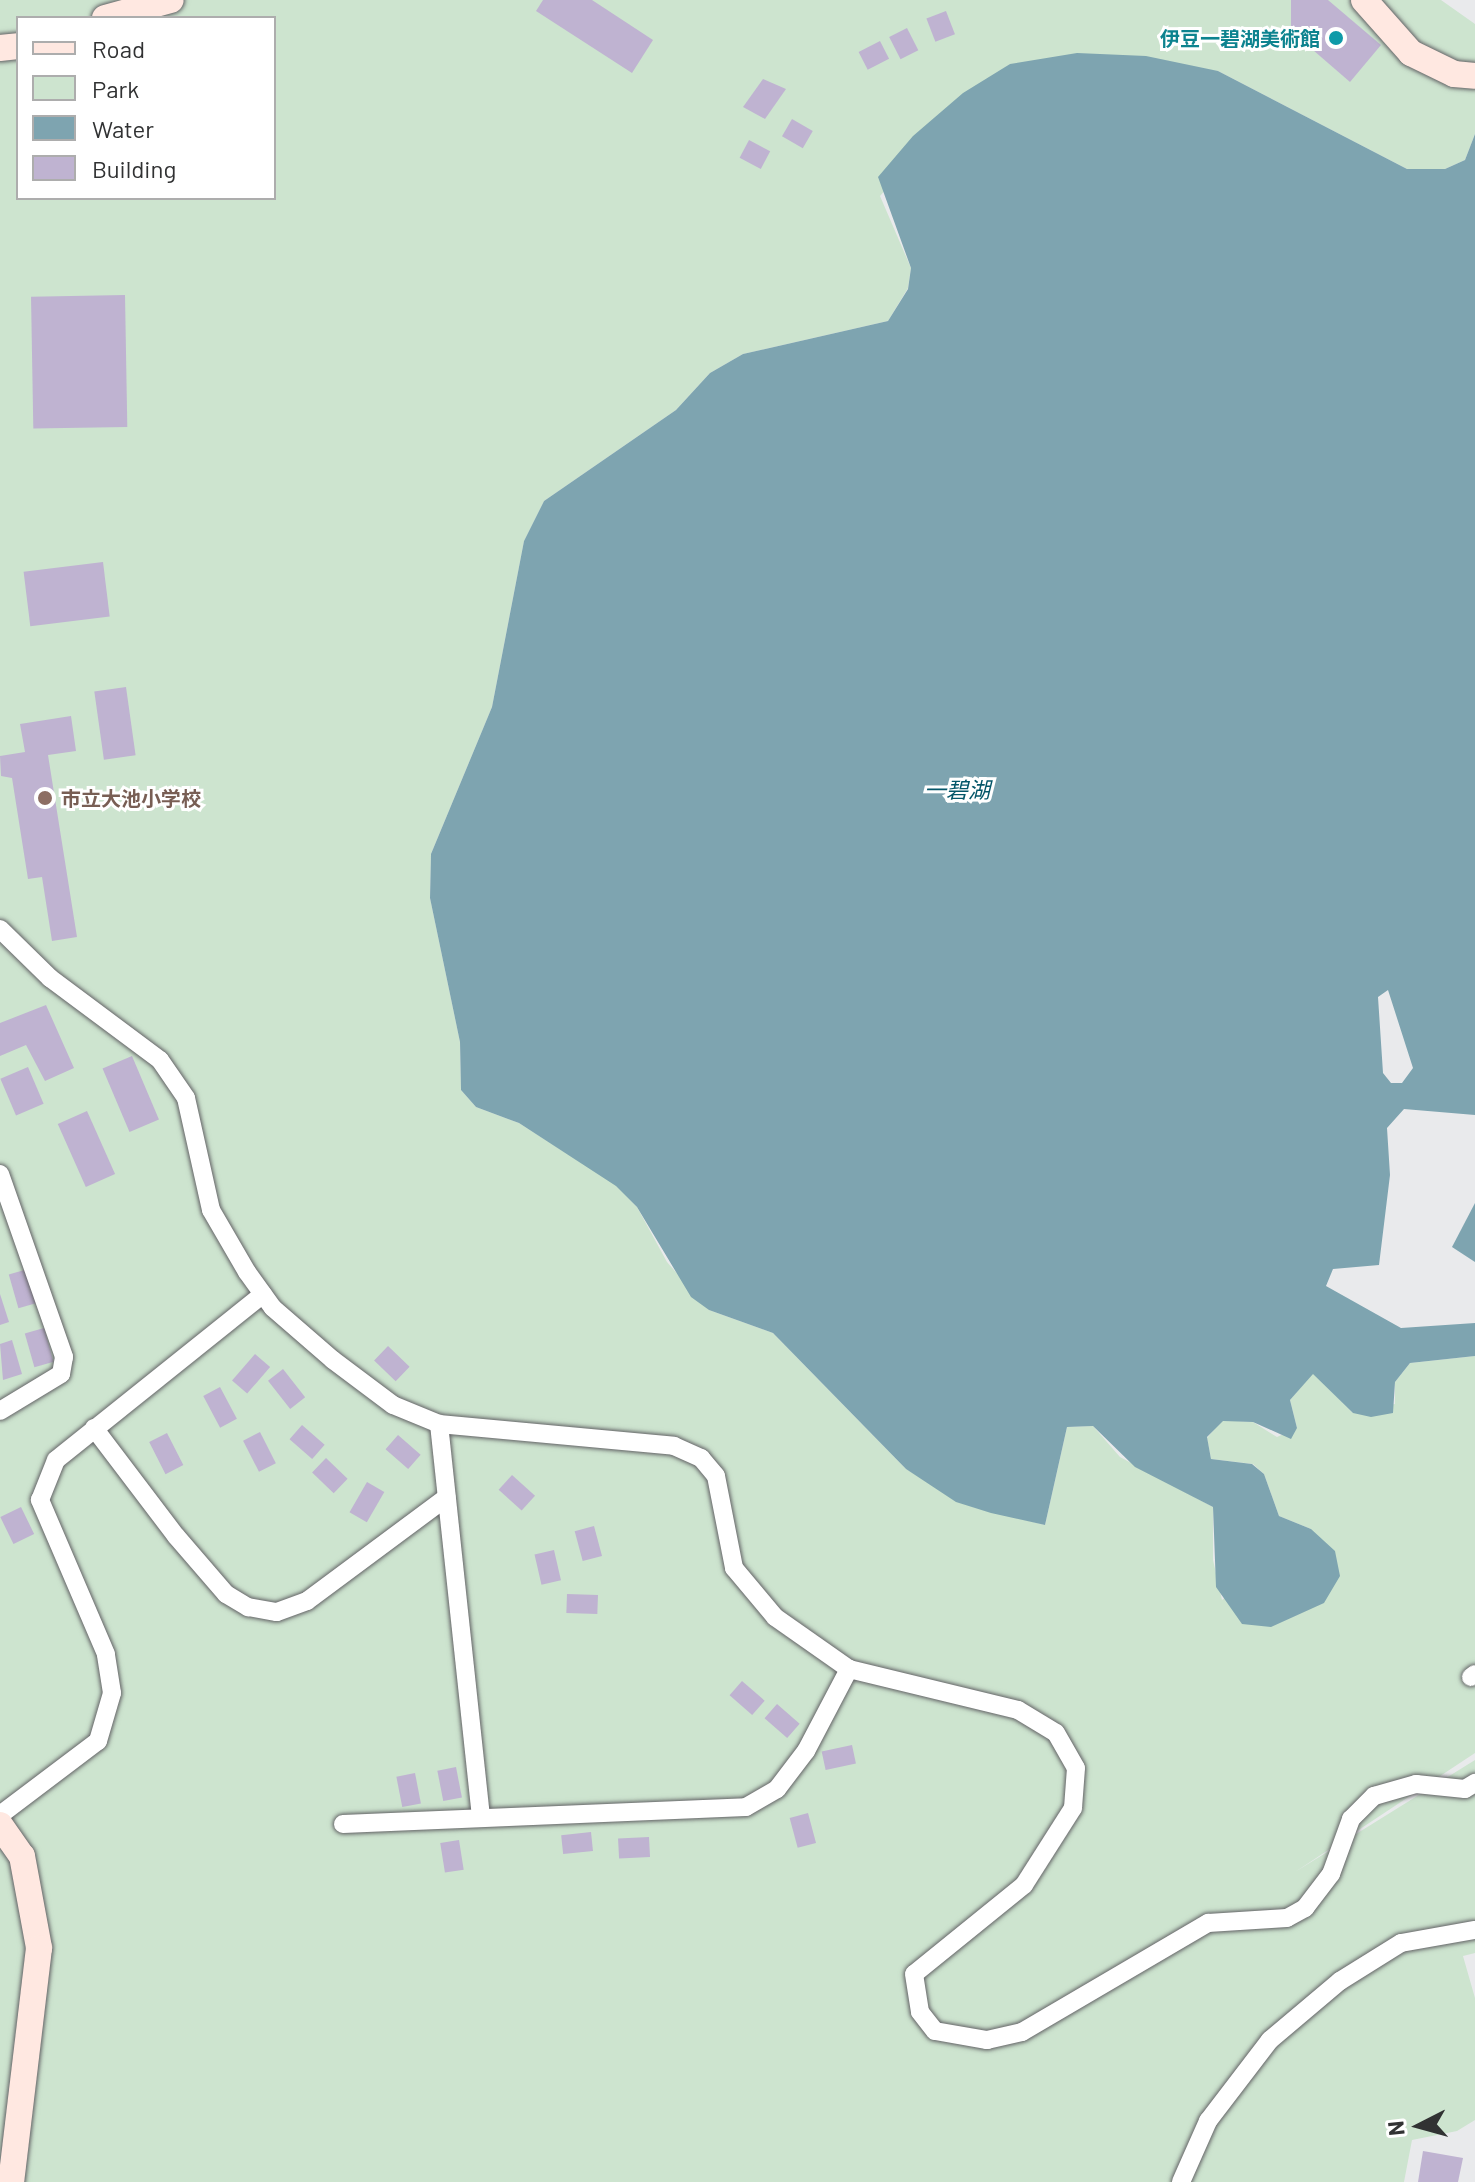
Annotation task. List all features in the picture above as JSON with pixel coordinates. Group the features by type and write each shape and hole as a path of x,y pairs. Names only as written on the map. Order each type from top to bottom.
{"street":[{"path":"1364,0 1411,53 1464,75"},
{"path":"111,16 156,2"},
{"path":"0,929 50,978 160,1060 186,1098 211,1210 263,1294 393,1405 439,1424 674,1446 701,1458 716,1476 734,1568 747,1591 849,1669 1018,1710 1056,1733 1076,1768 1073,1808 1024,1885 914,1974 920,2012 935,2031 957,2039 1022,2032 1208,1923 1287,1918 1305,1908 1331,1874 1351,1819 1374,1796 1416,1784 1465,1789 1475,1783"},
{"path":"0,1174 64,1357 61,1374 0,1411"},
{"path":"0,1815 98,1741 107,1719 112,1693 106,1654 40,1500 56,1460 263,1294"},
{"path":"439,1424 481,1818"},
{"path":"94,1428 176,1536 226,1594 248,1607 277,1612 307,1601 447,1497"},
{"path":"343,1824 746,1807 777,1789 806,1751 849,1669"},
{"path":"0,1825 22,1856 39,1948 11,2182"},
{"path":"1181,2182 1208,2121 1270,2040 1340,1981 1401,1943 1475,1930"}],"green space":[{"path":"0,0 1441,0 1475,24 1475,134 1465,160 1445,169 1407,169 1218,71 1010,64 972,92 880,196 911,268 908,288 888,321 743,354 710,373 676,410 544,501 524,541 492,707 431,854 430,898 460,1042 461,1090 476,1107 519,1123 616,1185 637,1207 667,1262 709,1310 773,1333 906,1469 973,1507 1045,1525 1067,1427 1093,1426 1120,1457 1213,1507 1213,1560 1222,1600 1311,1529 1279,1516 1264,1474 1253,1464 1211,1459 1207,1438 1222,1420 1253,1422 1277,1437 1297,1428 1290,1400 1313,1373 1353,1413 1395,1404 1395,1382 1410,1363 1475,1356 1475,1753 1295,1872 1475,1760 1475,1953 1463,1956 1475,1998 1475,2120 1457,2131 1412,2140 1404,2182 0,2182"}],"water":[{"name":"一碧湖","path":"1077,53 1146,56 1218,71 1407,169 1445,169 1465,160 1475,134 1475,1115 1404,1109 1387,1128 1390,1175 1379,1265 1333,1269 1326,1286 1401,1328 1475,1323 1475,1356 1410,1363 1395,1382 1393,1413 1371,1417 1353,1413 1313,1374 1290,1400 1297,1428 1291,1439 1253,1422 1223,1421 1207,1437 1211,1459 1252,1464 1264,1474 1279,1516 1311,1529 1335,1551 1340,1576 1324,1603 1271,1627 1242,1624 1216,1587 1213,1507 1135,1467 1093,1426 1067,1427 1045,1525 956,1502 906,1469 773,1333 709,1310 691,1297 637,1207 616,1186 519,1123 476,1107 461,1090 460,1042 430,898 431,854 492,707 524,541 544,501 676,410 710,373 743,354 888,321 908,289 911,268 878,177 913,136 963,93 1010,64","holes":["1388,990 1413,1068 1402,1083 1391,1083 1383,1073 1378,997"]},
{"path":"1475,1203 1475,1262 1452,1247"}],"building":[{"path":"543,0 592,0 653,40 632,73 536,11"},
{"name":"伊豆一碧湖美術館","path":"1291,0 1328,0 1381,45 1350,82 1291,31"},
{"path":"946,11 955,34 935,42 926,19"},
{"path":"907,28 918,50 901,59 889,37"},
{"path":"880,41 889,59 868,70 859,52"},
{"path":"763,79 786,89 765,119 743,107"},
{"path":"792,119 813,131 803,148 782,136"},
{"path":"749,140 770,151 761,169 740,158"},
{"path":"125,295 127,427 33,429 31,297"},
{"path":"103,562 110,617 30,626 24,572"},
{"path":"126,687 136,755 104,760 94,691"},
{"path":"71,716 76,751 48,755 77,937 52,941 42,877 28,879 12,778 1,776 0,756 25,752 20,724"},
{"path":"46,1005 74,1068 45,1081 26,1045 0,1056 0,1023"},
{"path":"132,1056 159,1120 130,1132 103,1069"},
{"path":"28,1067 44,1104 16,1116 0,1079"},
{"path":"87,1111 115,1174 86,1187 58,1124"},
{"path":"28,1269 38,1303 18,1308 9,1275"},
{"path":"0,1294 9,1322 0,1325"},
{"path":"44,1328 54,1362 34,1367 25,1334"},
{"path":"12,1340 22,1374 3,1380 0,1344"},
{"path":"388,1346 410,1367 396,1381 374,1360"},
{"path":"255,1354 270,1367 247,1394 232,1380"},
{"path":"283,1369 305,1397 290,1409 268,1381"},
{"path":"220,1387 237,1419 220,1428 203,1396"},
{"path":"302,1425 325,1445 312,1459 290,1439"},
{"path":"260,1432 276,1463 259,1472 243,1441"},
{"path":"167,1433 183,1465 166,1474 149,1442"},
{"path":"398,1435 421,1455 408,1469 386,1449"},
{"path":"326,1458 348,1479 334,1493 312,1472"},
{"path":"512,1475 535,1496 522,1511 499,1490"},
{"path":"367,1482 384,1492 367,1522 349,1512"},
{"path":"21,1507 34,1534 13,1544 0,1517"},
{"path":"594,1526 602,1556 583,1561 575,1531"},
{"path":"554,1550 561,1580 541,1585 535,1554"},
{"path":"567,1594 598,1595 597,1614 566,1613"},
{"path":"742,1681 765,1701 752,1715 730,1695"},
{"path":"777,1704 800,1724 787,1738 765,1718"},
{"path":"852,1745 856,1764 826,1770 822,1751"},
{"path":"456,1767 462,1797 443,1801 437,1771"},
{"path":"415,1773 421,1803 402,1807 396,1777"},
{"path":"808,1813 816,1843 798,1848 790,1818"},
{"path":"591,1832 593,1851 563,1854 561,1835"},
{"path":"649,1837 650,1857 619,1859 618,1839"},
{"path":"459,1840 464,1870 445,1873 440,1843"},
{"path":"1423,2151 1463,2158 1458,2182 1418,2182"}],"place":[{"name":"伊豆一碧湖美術館","path":"1336,38"},
{"name":"市立大池小学校","path":"45,798"}]}
